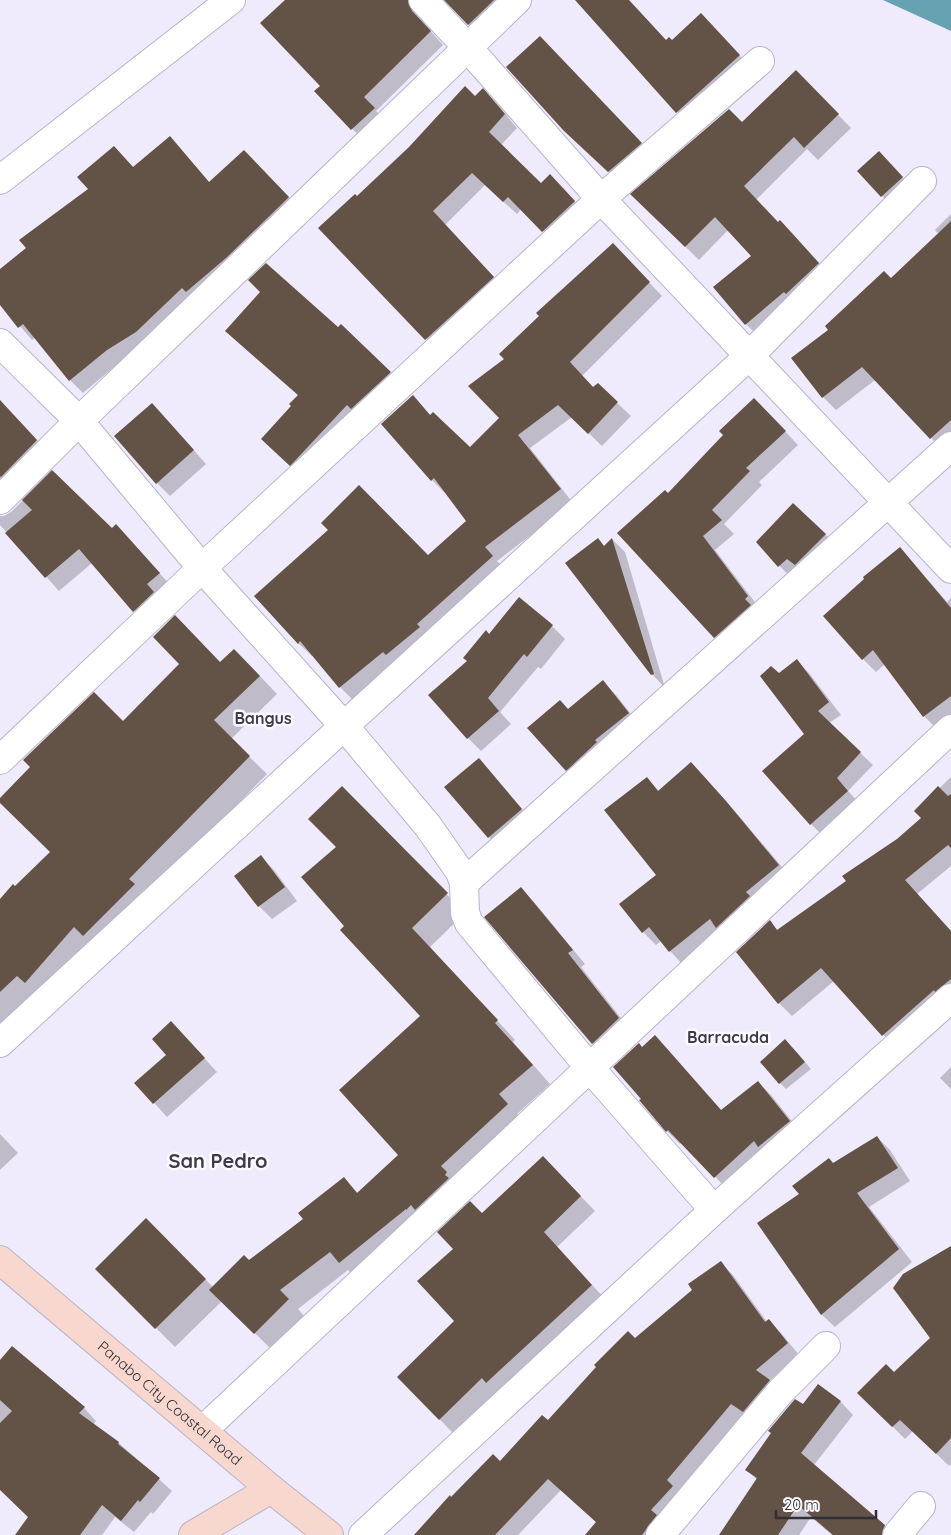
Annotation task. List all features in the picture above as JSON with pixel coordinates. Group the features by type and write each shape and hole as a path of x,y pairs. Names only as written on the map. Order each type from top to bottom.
{"main road":[{"name":"Panabo City Coastal Road","path":"0,1260 271,1489 329,1535"},
{"path":"193,1535 271,1489"}],"street":[{"path":"0,180 231,0"},
{"path":"423,0 602,199 951,569"},
{"path":"0,500 79,421 518,0"},
{"path":"0,760 202,568 602,199 760,61"},
{"path":"0,1043 750,356 922,181"},
{"path":"0,343 79,421 202,568 344,726 428,826 460,872 464,884 465,913 469,923 588,1067 714,1210"},
{"path":"464,884 951,446"},
{"path":"202,1431 588,1067 951,729"},
{"path":"363,1535 714,1210 951,998"},
{"path":"660,1535 780,1391 826,1346"},
{"path":"897,1535 921,1506"}],"water":[{"path":"883,0 951,0 951,31"}],"building":[{"path":"285,0 408,0 412,11 431,31 364,97 375,108 351,130 314,91 320,86 260,23"},
{"path":"444,0 494,0 468,25"},
{"path":"575,0 629,0 666,40 669,37 672,40 701,13 740,55 676,113"},
{"path":"540,36 642,143 608,172 564,131 506,67"},
{"path":"796,70 839,114 804,148 794,137 744,186 778,222 780,220 819,263 786,294 784,292 745,325 713,287 751,256 715,217 685,247 630,194 729,109 742,122"},
{"path":"465,86 475,96 483,88 505,114 489,132 541,183 550,174 575,201 542,232 508,197 503,202 472,173 433,211 494,277 425,340 318,228 355,194 357,196 409,147"},
{"path":"170,136 209,182 244,150 289,197 226,258 186,292 182,288 136,332 107,350 69,381 23,324 18,328 0,305 0,269 26,248 19,240 88,189 77,177 114,146 133,167"},
{"path":"879,151 903,177 881,197 857,171"},
{"path":"951,221 951,420 930,439 862,367 822,398 791,358 828,330 825,326 884,271 891,278"},
{"path":"613,243 650,282 570,362 593,387 598,383 618,402 588,434 558,405 518,435 561,489 485,547 493,556 417,624 420,627 386,655 383,652 339,688 300,641 298,644 254,596 328,530 321,523 359,485 428,555 466,521 434,478 431,481 381,424 413,395 430,415 433,412 470,447 499,418 468,386 504,359 499,354 539,316 536,313"},
{"path":"266,263 338,327 341,324 391,372 351,409 347,405 290,466 261,439 291,406 289,404 298,395 225,331 260,292 248,280"},
{"path":"754,398 786,431 746,468 750,471 712,510 722,520 703,536 748,596 745,599 751,605 714,638 617,533 665,490 668,493 723,435 719,431"},
{"path":"0,400 37,440 1,477 0,476"},
{"path":"152,403 194,450 156,484 114,436"},
{"path":"52,470 112,528 116,524 160,573 147,584 154,592 133,612 79,549 45,578 5,533 32,510 22,500"},
{"path":"793,503 826,534 795,565 787,559 778,567 756,542"},
{"path":"598,538 604,546 612,538 654,674 651,675 565,563"},
{"path":"900,547 951,608 951,696 923,717 873,650 862,660 823,616 864,579 863,577"},
{"path":"519,597 553,625 527,657 524,654 488,698 499,711 467,739 428,695 467,661 463,658 486,630 489,634"},
{"path":"175,615 220,662 234,649 260,676 214,720 250,756 129,879 135,884 83,936 74,927 25,983 17,976 0,992 0,899 13,884 15,886 50,852 0,803 0,798 30,767 23,760 94,692 123,721 179,664 153,637"},
{"path":"797,659 829,702 818,711 861,752 837,778 848,791 810,825 762,771 804,734 760,676 771,666 779,673"},
{"path":"603,680 629,713 595,740 597,742 566,771 527,728 560,700 568,709"},
{"path":"479,758 522,809 488,838 444,787"},
{"path":"691,762 779,865 746,892 750,896 716,928 710,919 669,952 649,927 642,933 619,904 656,875 604,810 647,777 658,791"},
{"path":"342,786 448,893 412,928 498,1020 495,1023 533,1065 499,1094 508,1104 441,1166 447,1172 445,1175 449,1178 415,1210 411,1205 339,1263 330,1252 280,1290 289,1299 254,1334 209,1290 244,1255 249,1260 303,1219 298,1213 344,1177 357,1193 398,1155 339,1090 420,1016 340,930 344,926 301,877 336,847 308,819"},
{"path":"938,786 948,796 951,794 951,848 948,845 905,880 951,931 951,979 935,992 934,990 882,1036 821,968 778,1004 736,952 770,920 777,930 846,881 842,876 897,839 921,818 914,811"},
{"path":"261,855 285,887 258,907 234,876"},
{"path":"521,887 573,950 568,953 619,1018 592,1044 484,917"},
{"path":"171,1021 205,1058 153,1104 134,1083 166,1055 152,1039"},
{"path":"655,1035 721,1110 758,1081 790,1121 758,1147 754,1141 714,1178 668,1130 666,1132 613,1067 639,1043 642,1047"},
{"path":"785,1039 805,1062 779,1084 760,1062"},
{"path":"877,1136 898,1168 857,1193 899,1249 821,1315 757,1223 799,1194 792,1186 829,1158 833,1163"},
{"path":"543,1156 581,1196 544,1232 592,1285 486,1383 482,1378 439,1420 397,1377 454,1321 417,1281 453,1249 437,1232 470,1201 482,1213"},
{"path":"146,1218 206,1279 155,1329 95,1269"},
{"path":"951,1246 951,1438 936,1454 900,1420 892,1427 857,1393 886,1364 894,1372 930,1338 893,1288 903,1274"},
{"path":"721,1261 765,1322 769,1319 788,1343 756,1370 770,1380 743,1412 731,1404 667,1480 673,1486 651,1510 657,1515 642,1535 585,1535 596,1522 548,1479 495,1535 414,1535 450,1495 451,1497 493,1454 500,1461 542,1415 548,1420 596,1367 594,1365 628,1331 635,1338 692,1290 688,1284"},
{"path":"12,1346 85,1407 79,1413 119,1442 118,1444 160,1478 140,1502 138,1500 121,1521 102,1505 80,1535 15,1535 28,1517 0,1490 0,1423 12,1411 0,1400 0,1360"},
{"path":"818,1384 841,1401 801,1453 885,1525 882,1535 833,1535 798,1505 778,1535 719,1535 757,1478 745,1470 771,1433 768,1431 795,1399 803,1404"}],"district":[{"name":"Bangus","path":"263,718"},
{"name":"Barracuda","path":"728,1037"},
{"name":"San Pedro","path":"218,1161"}]}
